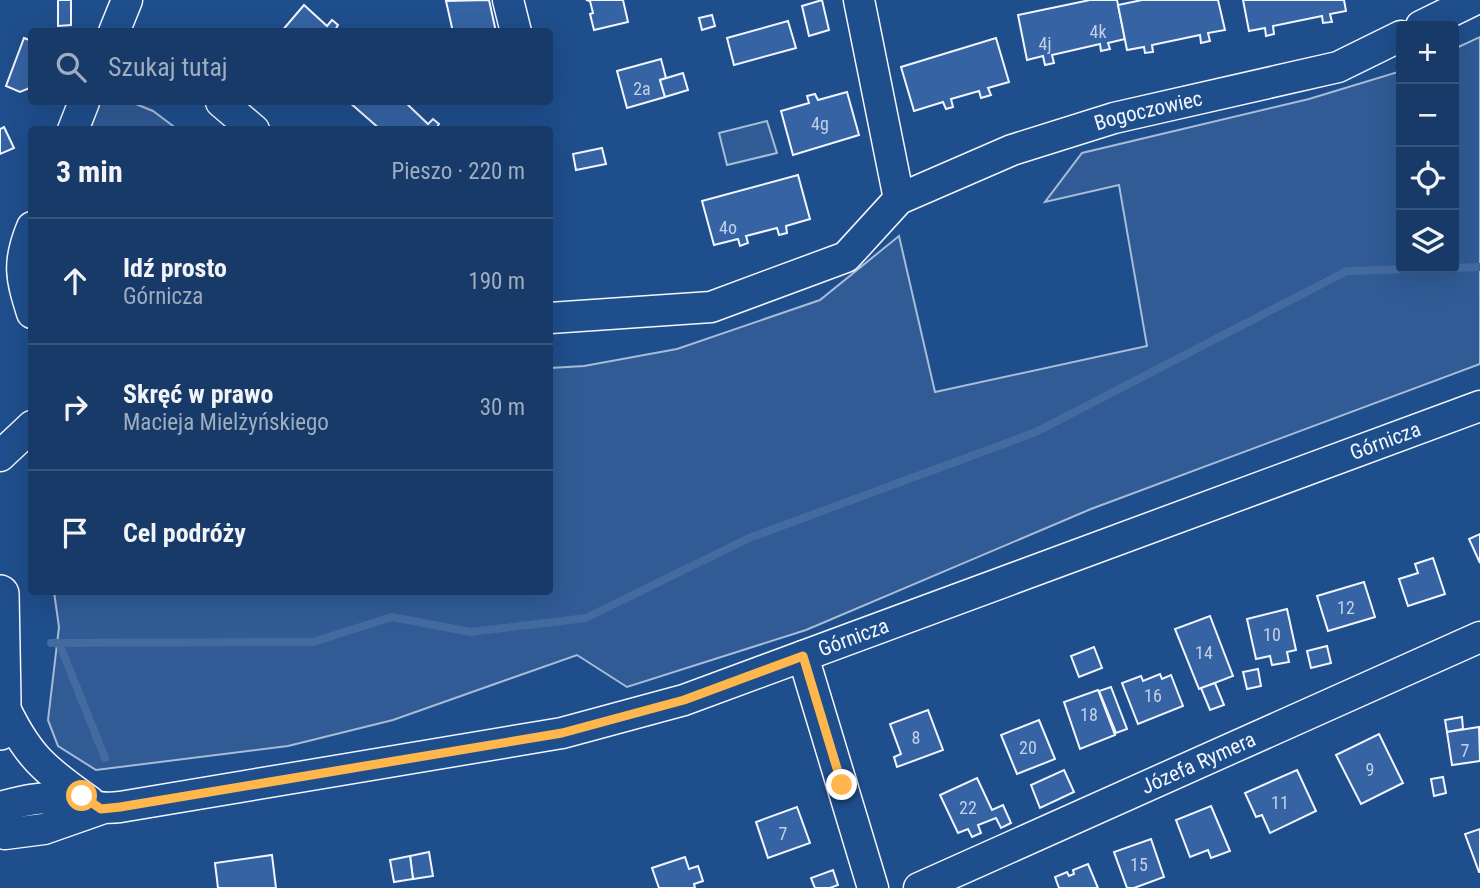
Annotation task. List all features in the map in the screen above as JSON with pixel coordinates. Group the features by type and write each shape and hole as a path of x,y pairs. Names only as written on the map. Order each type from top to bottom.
{"main road":[{"path":"0,594 1,716"}],"street":[{"path":"116,28 127,0"},
{"path":"508,0 515,28"},
{"path":"859,0 899,199"},
{"path":"1431,21 1474,0"},
{"name":"Bogoczowiec","path":"553,318 711,307 846,257 899,199 1012,150 1114,118 1338,68 1396,39"},
{"path":"75,126 83,105"},
{"path":"225,105 249,126"},
{"path":"28,236 22,249 21,278 28,300"},
{"name":"Górnicza","path":"0,807 29,800 59,799 101,809 562,733 684,700 1480,406"},
{"path":"0,456 28,430"},
{"name":"Józefa Rymera","path":"919,888 1480,637"},
{"path":"803,656 873,888"},
{"path":"1,716 35,759 62,783 101,809"},
{"path":"0,832 5,834 44,829 101,809"}],"shaded area":[{"path":"1480,37 1480,364 1091,509 806,630 627,687 577,655 393,720 288,746 96,770 58,746 48,720 59,627 54,595 553,595 553,368 584,366 677,349 820,300 899,236 935,392 1147,346 1119,185 1045,202 1082,153 1309,99 1396,73 1396,273 1459,273 1459,47"},
{"path":"99,105 138,105 153,111 173,126 91,126"},
{"path":"767,121 777,153 727,165 719,133"}],"building":[{"path":"58,0 71,0 71,25 58,26"},
{"path":"489,0 495,28 452,28 446,1"},
{"path":"586,0 623,0 628,22 594,30 590,1"},
{"path":"822,0 829,30 809,36 802,6"},
{"path":"1090,0 1117,0 1125,39 1108,43 1110,49 1101,51 1100,44 1052,55 1054,63 1045,65 1043,56 1027,60 1018,15"},
{"path":"1142,0 1218,0 1225,30 1208,33 1210,41 1201,43 1200,35 1152,45 1153,52 1145,53 1144,47 1127,50 1118,5"},
{"path":"1243,0 1344,0 1346,11 1330,14 1332,22 1323,23 1322,16 1273,26 1274,34 1266,36 1265,28 1249,31"},
{"path":"304,5 327,26 332,20 338,25 336,28 284,28"},
{"path":"712,15 715,26 702,30 699,18"},
{"path":"788,21 796,48 734,65 727,38"},
{"path":"24,38 28,40 28,89 20,92 6,86"},
{"path":"996,38 1009,82 988,88 991,95 981,98 979,91 951,99 953,107 946,109 943,102 914,111 901,67"},
{"path":"661,59 666,78 660,80 665,97 627,108 617,71"},
{"path":"683,73 688,90 665,97 660,80"},
{"path":"847,92 859,135 793,155 781,111 809,103 807,96 815,94 818,100"},
{"path":"352,105 408,105 428,124 433,119 439,124 438,126 376,126"},
{"path":"4,127 14,148 0,154 0,129"},
{"path":"602,148 606,164 576,170 573,154"},
{"path":"798,175 810,219 786,226 787,233 779,235 777,228 746,236 748,243 740,246 738,239 714,245 702,201"},
{"path":"1480,534 1480,563 1469,539"},
{"path":"1433,558 1445,594 1408,606 1399,579 1418,573 1415,564"},
{"path":"1364,582 1375,617 1328,631 1317,596"},
{"path":"1287,609 1296,650 1287,652 1289,662 1272,665 1270,656 1256,659 1247,619"},
{"path":"1210,616 1233,676 1199,689 1175,629"},
{"path":"1327,646 1331,663 1311,668 1307,651"},
{"path":"1094,647 1102,668 1079,677 1071,656"},
{"path":"1258,669 1261,686 1247,689 1243,672"},
{"path":"1160,674 1162,679 1171,675 1183,706 1138,724 1122,683 1141,676 1143,681"},
{"path":"1215,683 1224,705 1210,710 1201,688"},
{"path":"1111,687 1127,729 1116,733 1099,691"},
{"path":"1098,690 1115,735 1080,749 1064,702"},
{"path":"928,710 943,750 897,767 894,757 901,754 890,724"},
{"path":"1462,717 1463,729 1447,732 1445,720"},
{"path":"1039,720 1055,759 1017,774 1001,735"},
{"path":"1479,727 1480,761 1452,765 1447,732"},
{"path":"1379,734 1403,783 1361,804 1336,755"},
{"path":"1064,770 1074,792 1040,808 1031,785"},
{"path":"1297,770 1316,811 1270,833 1262,815 1256,817 1245,793"},
{"path":"1443,777 1446,793 1434,796 1431,779"},
{"path":"977,778 992,810 1003,805 1011,823 1001,828 996,818 978,825 981,833 972,837 968,829 958,833 940,795"},
{"path":"1211,806 1230,851 1211,858 1208,850 1190,857 1176,820"},
{"path":"797,807 810,843 768,858 756,822"},
{"path":"1480,829 1480,872 1479,872 1465,834"},
{"path":"1151,839 1164,877 1127,888 1114,852"},
{"path":"429,852 433,876 413,879 410,856"},
{"path":"272,855 276,888 218,888 215,863"},
{"path":"410,856 413,879 394,882 390,860"},
{"path":"685,857 689,869 698,866 703,881 694,884 695,888 659,888 652,868"},
{"path":"1088,864 1098,888 1059,888 1055,877 1067,872 1069,876 1074,874 1073,870"},
{"path":"833,870 838,885 815,888 811,878"}],"waterway":[{"path":"51,643 313,642 392,617 470,632 586,618 749,538 1036,432 1347,271 1480,267"},
{"path":"59,643 105,758"}],"route":[{"path":"82,796 101,809 120,807 562,733 684,700 803,656 842,785"}]}
